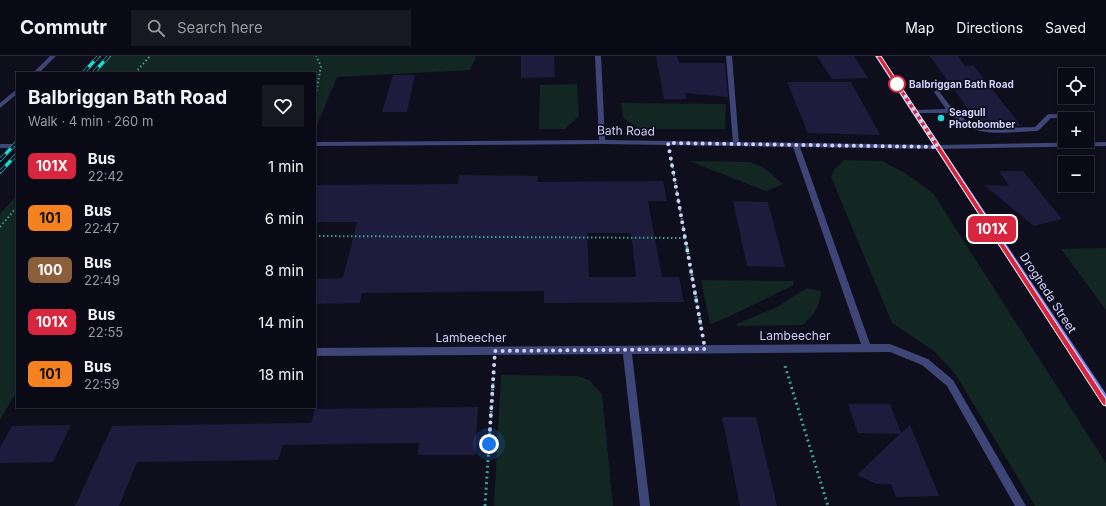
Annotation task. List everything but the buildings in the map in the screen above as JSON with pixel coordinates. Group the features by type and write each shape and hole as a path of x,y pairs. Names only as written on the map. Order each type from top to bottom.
{"main road":[{"name":"Drogheda Street","path":"878,56 914,112 1102,389 1106,402"}],"street":[{"path":"37,72 53,56"},
{"path":"598,56 602,142"},
{"path":"729,56 736,144"},
{"path":"0,106 16,91"},
{"path":"937,92 950,111 972,127 981,130 1037,129 1049,116 1058,116"},
{"path":"914,112 950,111"},
{"name":"Bath Road","path":"316,144 602,142 938,147 1106,144"},
{"path":"796,145 867,348"},
{"path":"0,146 16,146"},
{"name":"Lambeecher","path":"316,352 890,348 925,362 950,383 1021,506"},
{"path":"627,350 646,506"}],"path":[{"path":"135,72 150,56"},
{"path":"316,56 321,66 316,94"},
{"path":"668,143 705,349"},
{"path":"0,227 16,208"},
{"path":"316,236 686,238"},
{"path":"779,349 828,506"},
{"path":"485,506 495,351"}],"green space":[{"path":"109,56 476,57 470,70 337,77 316,128 316,72 94,72"},
{"path":"577,84 579,116 565,129 539,129 540,85"},
{"path":"621,103 726,104 725,129 640,129 623,118"},
{"path":"844,160 882,161 905,173 933,193 1106,463 1106,506 1035,506 956,375 934,351 892,323 831,177 834,170"},
{"path":"689,161 750,162 763,167 783,184 766,191"},
{"path":"16,196 16,393 0,420 0,214"},
{"path":"1106,248 1106,310 1061,249"},
{"path":"701,280 793,281 794,285 726,318 710,324"},
{"path":"807,288 821,291 816,310 803,325 737,326 736,324 777,307"},
{"path":"501,375 577,376 589,380 602,394 613,506 494,506"}],"railway":[{"path":"84,72 99,56"},
{"path":"94,72 109,56"},
{"path":"0,160 16,143"},
{"path":"0,172 16,155"}],"bus line":[{"name":"101X","path":"878,56 1106,402"}],"place":[{"name":"Balbriggan Bath Road","path":"897,84"},
{"name":"Seagull Photobomber","path":"941,118"}],"route":[{"path":"489,444 495,351 705,349 668,143 938,147 897,84"}]}
